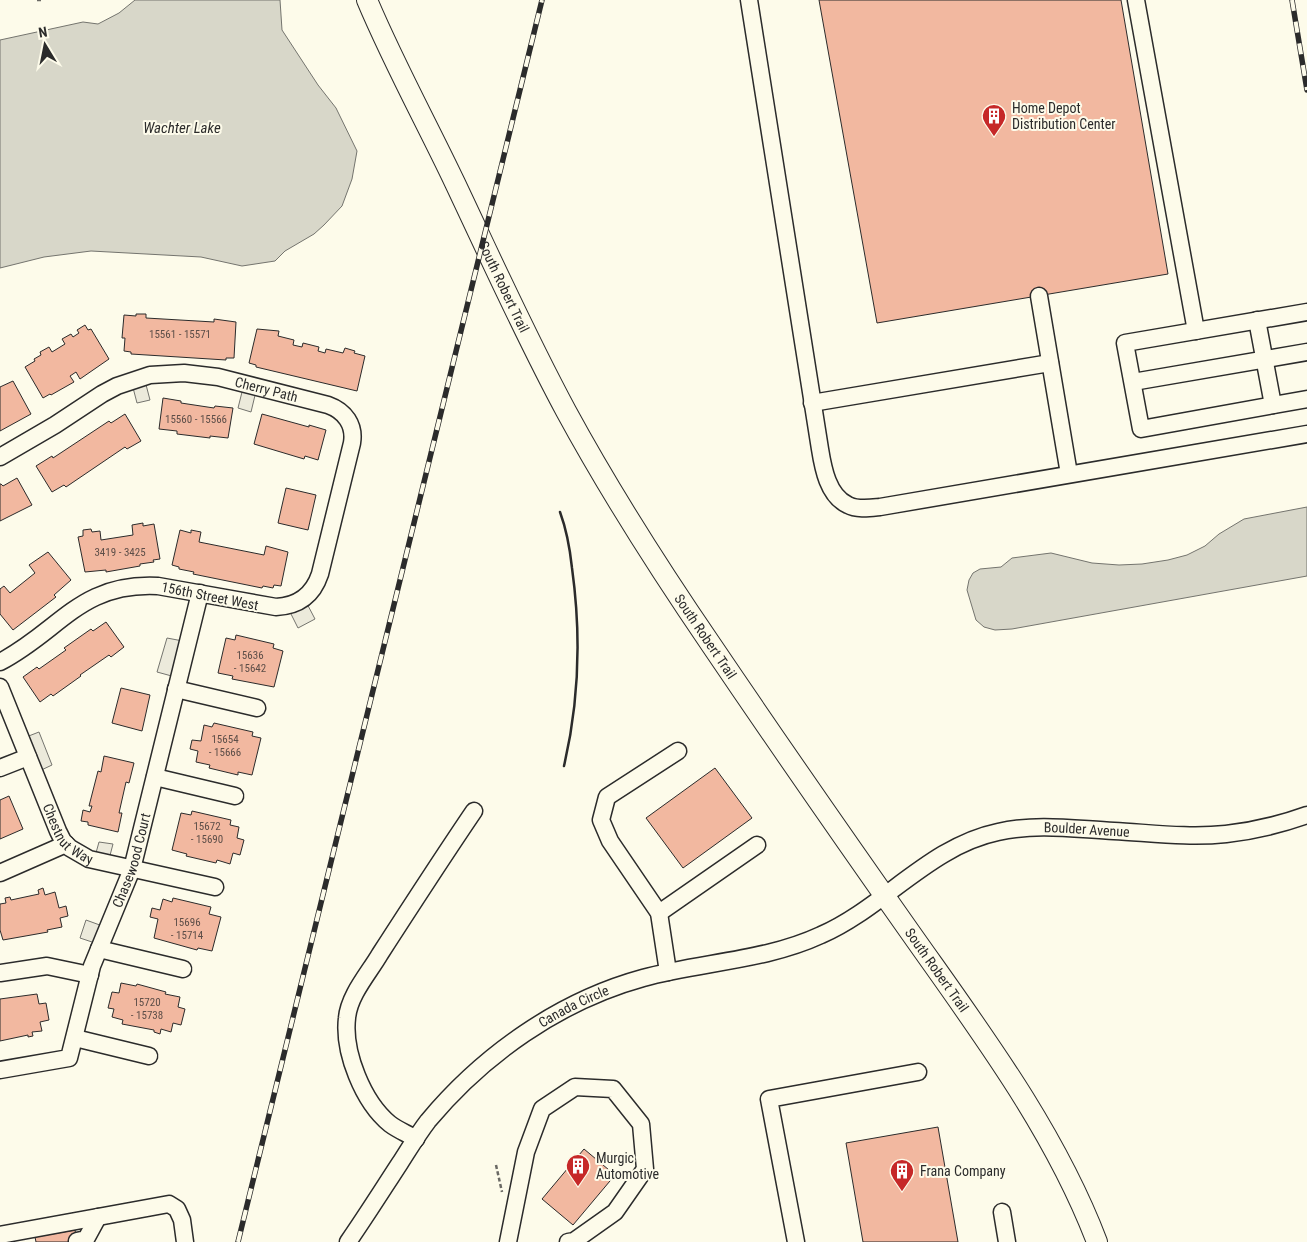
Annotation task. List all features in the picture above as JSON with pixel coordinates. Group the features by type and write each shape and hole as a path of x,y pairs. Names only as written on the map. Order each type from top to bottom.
{"main road":[{"name":"South Robert Trail","path":"367,0 386,45 426,122 478,235 566,412 598,468 712,646 970,1018 1024,1100 1051,1144 1097,1242"}],"street":[{"path":"749,0 824,472 831,488 840,499 848,505 859,508 880,507 1307,434"},
{"path":"1136,0 1196,331"},
{"path":"1039,296 1069,474"},
{"path":"1307,312 1125,343 1141,430 1307,399"},
{"path":"1256,320 1273,405"},
{"path":"1132,382 1307,352"},
{"path":"812,403 1050,363"},
{"name":"Cherry Path","path":"0,457 102,394 117,386 150,376 184,373 218,377 334,407 348,419 353,431 352,443 317,582 308,596 293,604"},
{"name":"156th Street West","path":"0,662 27,646 77,606 116,589 144,585 172,587 268,607 285,607 293,604"},
{"name":"Chasewood Court","path":"0,1070 69,1058 90,975 132,869 200,593"},
{"name":"Chestnut Way","path":"0,687 58,831 66,844 89,859 215,888"},
{"path":"176,689 257,708"},
{"path":"668,972 659,913 610,842 602,820 607,797 678,750"},
{"path":"0,768 28,757"},
{"path":"155,777 235,796"},
{"path":"416,1139 390,1124 374,1107 359,1082 347,1037 347,1018 351,1003 362,984 474,811"},
{"name":"Boulder Avenue","path":"885,897 937,858 976,838 998,832 1052,826 1196,835 1226,834 1273,825 1307,815"},
{"path":"0,873 66,844"},
{"path":"659,913 757,845"},
{"name":"Canada Circle","path":"348,1242 426,1124 457,1089 500,1051 540,1023 596,994 619,985 668,972 762,954 805,942 842,925 885,897"},
{"path":"99,949 183,969"},
{"path":"0,973 47,966 90,975"},
{"path":"75,1038 149,1056"},
{"path":"796,1242 769,1099 918,1072"},
{"path":"508,1242 526,1152 542,1109 575,1087 613,1089 642,1124 645,1169 615,1212 574,1241 568,1242"},
{"path":"7,1237 169,1204 177,1208 182,1220 185,1242"},
{"path":"1002,1212 1008,1242"},
{"path":"77,1241 86,1239 98,1217"}],"shaded area":[{"path":"144,377 150,400 137,403 131,380"},
{"path":"244,384 257,387 251,412 238,408"},
{"path":"304,598 315,619 298,628 287,606"},
{"path":"167,638 188,642 179,678 157,672"},
{"path":"39,732 52,765 35,773 21,739"},
{"path":"99,842 113,844 108,863 94,860"},
{"path":"86,920 108,928 101,945 80,938"}],"water":[{"name":"Wachter Lake","path":"135,0 280,0 282,30 318,85 336,108 357,151 352,179 342,206 314,234 285,251 275,261 242,266 201,257 91,251 44,257 0,268 0,40 83,22 98,24 119,13"},
{"path":"1307,507 1307,576 1012,629 995,630 984,627 976,620 967,590 973,573 980,569 1001,567 1012,558 1051,553 1092,563 1119,565 1168,560 1187,555 1205,546 1219,534 1244,519"}],"building":[{"name":"Home Depot Distribution Center","path":"819,0 1121,0 1168,274 877,323"},
{"path":"136,314 146,314 146,318 214,322 214,319 236,322 234,358 226,358 226,360 131,354 131,352 124,351 125,338 122,338 124,315 136,316"},
{"path":"85,325 88,330 91,329 109,359 80,379 76,372 70,376 74,382 43,398 25,367 41,355 40,352 49,347 52,352 65,344 62,339 71,334 73,337 79,333 77,330"},
{"path":"257,329 279,331 278,336 294,340 293,345 302,347 303,343 319,347 318,351 325,353 326,349 343,353 345,348 365,356 357,391 256,367 256,365 249,363"},
{"path":"13,381 31,414 0,431 0,387"},
{"path":"163,398 214,408 215,406 233,408 228,438 177,434 177,431 159,429"},
{"path":"125,414 141,441 127,449 125,447 66,487 64,485 52,492 36,466 52,456 53,458 109,421 111,423"},
{"path":"262,414 326,430 318,460 305,456 304,459 254,444"},
{"path":"17,478 32,505 0,521 0,484 3,486"},
{"path":"286,488 316,495 308,530 278,523"},
{"path":"143,523 143,526 154,524 160,559 140,564 140,566 106,572 106,570 85,572 78,537 83,536 83,530 100,531 101,540 133,535 132,525"},
{"path":"180,530 191,533 191,530 201,532 199,542 264,555 266,546 288,552 281,586 274,585 273,588 263,586 262,588 193,574 194,572 179,569 179,567 172,565"},
{"path":"48,552 71,580 54,595 56,597 13,630 0,614 0,589 4,586 10,593 35,573 29,565"},
{"path":"106,622 124,647 80,675 53,696 51,694 40,702 23,677 37,667 39,669 66,650 64,648 91,629 93,631"},
{"path":"236,635 274,644 273,648 283,651 274,687 232,679 233,676 218,673 226,638 235,640"},
{"path":"121,688 150,695 142,731 112,723"},
{"path":"214,723 253,732 252,736 261,738 252,775 238,772 238,775 209,768 210,765 196,762 198,751 190,749 192,740 201,741 204,725 212,727"},
{"path":"104,756 134,763 129,783 126,782 119,813 122,813 118,832 88,825 88,822 81,821 83,810 90,812 92,806 89,806 98,771 101,772"},
{"path":"715,768 752,818 683,868 646,818"},
{"path":"9,796 23,829 0,839 0,800"},
{"path":"192,811 231,820 230,825 239,827 237,838 244,840 240,855 233,853 230,864 217,860 216,863 186,856 187,854 172,850 181,813 191,815"},
{"path":"43,888 45,895 55,892 59,908 66,906 68,916 60,918 62,927 47,930 48,932 3,940 0,930 0,904 6,903 5,898 10,897 11,900 39,894 38,890"},
{"path":"173,898 211,907 209,914 221,917 212,951 198,948 197,950 154,938 158,919 150,917 152,908 160,910 163,899 172,902"},
{"path":"121,983 136,986 137,984 180,997 178,1007 185,1009 181,1025 173,1023 171,1032 161,1029 160,1034 154,1032 154,1030 122,1024 123,1020 112,1017 114,1009 108,1008 112,992 119,993"},
{"path":"37,994 39,1004 46,1003 49,1020 40,1022 42,1031 32,1032 33,1036 28,1037 28,1035 0,1041 0,999"},
{"name":"Frana Company","path":"938,1127 958,1242 863,1242 846,1143"},
{"name":"Murgic Automotive","path":"584,1149 615,1175 573,1225 542,1199"},
{"path":"75,1230 77,1242 36,1242 35,1237"}],"railway":[{"path":"238,1242 542,0"},
{"path":"1292,0 1307,90"}],"wall":[{"path":"560,512 570,554 577,617 577,667 573,717 564,766"}],"place":[{"name":"Home Depot Distribution Center","path":"994,137"},
{"name":"Murgic Automotive","path":"578,1187"},
{"name":"Frana Company","path":"902,1192"}]}
